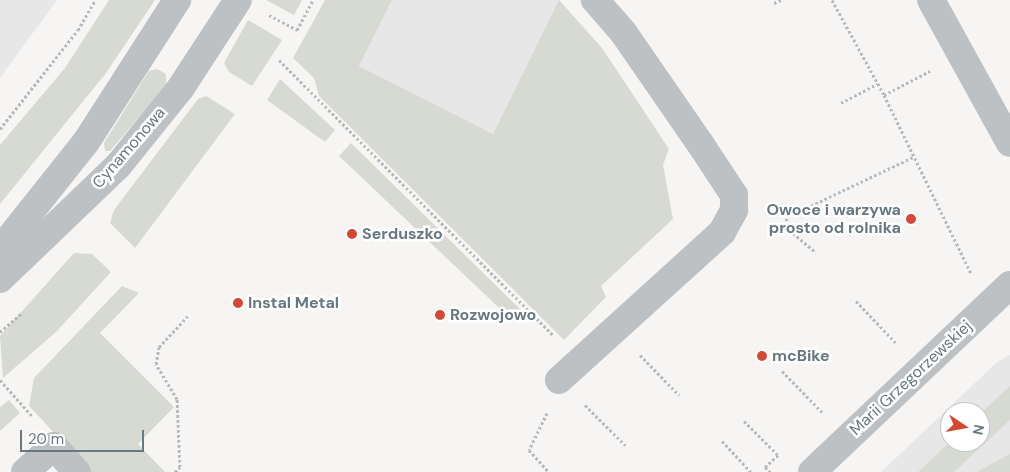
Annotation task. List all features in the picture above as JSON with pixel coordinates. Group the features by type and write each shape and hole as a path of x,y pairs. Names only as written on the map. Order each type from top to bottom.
{"street":[{"path":"0,250 86,142 177,0"},
{"name":"Cynamonowa","path":"0,279 118,166 180,89 238,0"},
{"path":"560,380 722,232 734,210 734,195 623,32 596,0"},
{"path":"931,0 1010,143"},
{"name":"Marii Grzegorzewskiej","path":"812,472 920,368 1001,294"},
{"path":"25,472 54,446 77,472"}],"path":[{"path":"0,129 73,38 95,0"},
{"path":"265,13 297,30 313,0"},
{"path":"774,3 781,0"},
{"path":"832,0 884,95 974,279 1001,294"},
{"path":"884,95 962,54"},
{"path":"279,60 580,362"},
{"path":"841,103 877,84"},
{"path":"734,195 802,210 913,157"},
{"path":"780,205 793,233 816,252"},
{"path":"856,301 920,368"},
{"path":"0,332 23,312"},
{"path":"175,472 180,467 177,399 156,364 159,347 188,316"},
{"path":"614,330 679,395"},
{"path":"782,371 847,438"},
{"path":"0,380 54,446"},
{"path":"549,472 529,450 560,380 625,445"},
{"path":"744,421 778,455 765,467 770,472"},
{"path":"722,441 751,472"}],"shaded area":[{"path":"0,0 57,0 0,78"},
{"path":"109,0 155,0 106,73 0,204 0,145 65,68"},
{"path":"266,0 302,0 294,15"},
{"path":"325,0 392,0 359,66 493,134 559,0 602,48 669,149 663,165 673,219 601,286 606,297 564,340 319,96 314,78 293,58"},
{"path":"392,0 559,0 493,134 359,66"},
{"path":"248,20 282,40 252,86 229,72 224,63"},
{"path":"157,69 166,74 166,86 110,151 105,151 104,143 149,71"},
{"path":"280,79 335,130 325,142 267,100"},
{"path":"206,96 235,114 135,248 110,223 114,210 198,99"},
{"path":"351,143 522,311 514,322 339,156"},
{"path":"74,253 92,254 111,272 57,331 3,378 0,336"},
{"path":"122,286 139,293 100,333 174,407 138,444 165,472 91,472 29,406 34,378"},
{"path":"1010,355 1010,472 881,472 940,416 940,452 990,452 990,402 955,402 996,363"},
{"path":"1010,386 1010,420 990,439 990,405"},
{"path":"9,400 20,413 0,431 0,407"},
{"path":"940,451 976,452 954,472 918,472"},
{"path":"1010,454 1010,472 977,472"}],"place":[{"name":"Owoce i warzywa prosto od rolnika","path":"911,219"},
{"name":"Serduszko","path":"352,234"},
{"name":"Instal Metal","path":"238,303"},
{"name":"Rozwojowo","path":"440,315"},
{"name":"mcBike","path":"762,356"}]}
